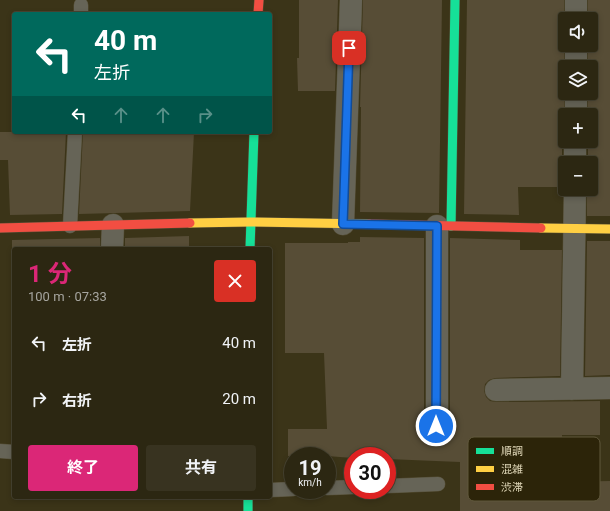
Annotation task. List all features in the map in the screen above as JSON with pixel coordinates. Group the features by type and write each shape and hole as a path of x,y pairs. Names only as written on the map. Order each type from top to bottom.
{"street":[{"path":"258,12 259,0"},
{"path":"343,224 350,0"},
{"path":"436,426 455,0"},
{"path":"576,0 576,12"},
{"path":"250,247 254,134"},
{"path":"572,389 575,196"},
{"path":"0,228 250,222 610,229"},
{"path":"112,247 113,225"},
{"path":"496,390 610,388"},
{"path":"248,499 248,511"}],"lane":[{"path":"70,226 75,134"},
{"path":"0,451 12,452"},
{"path":"396,486 438,484"},
{"path":"272,490 284,489"}],"building":[{"path":"299,0 338,0 335,91 298,91 297,58 299,58"},
{"path":"363,0 442,0 439,213 360,212 360,107"},
{"path":"467,0 564,0 564,12 558,12 558,52 564,52 564,60 558,60 558,100 564,100 564,108 558,108 558,148 562,148 562,156 558,156 558,187 518,187 519,215 464,214"},
{"path":"588,0 610,0 610,216 587,216 587,196 598,196 598,156 588,156 588,148 598,148 598,108 588,108 588,100 598,100 598,60 588,60 588,52 598,52 598,12 588,12"},
{"path":"0,132 12,132 12,134 66,134 62,214 10,215 8,160 0,160"},
{"path":"83,134 194,134 190,211 79,214"},
{"path":"189,236 189,247 125,247 125,238"},
{"path":"360,237 424,238 424,426 426,433 431,437 437,438 444,437 450,426 450,238 520,240 520,250 562,250 560,376 495,378 489,380 485,384 484,391 486,397 490,401 496,402 600,401 600,435 562,435 562,437 468,437 468,501 600,501 600,481 610,481 610,511 460,511 460,462 396,459 396,447 344,447 344,457 336,457 336,447 288,447 288,429 327,429 324,353 285,353 285,243 360,242"},
{"path":"100,238 100,247 12,247 12,240"},
{"path":"587,241 610,241 610,375 585,376"}],"traffic: fast":[{"path":"451,226 455,0"},
{"path":"250,247 254,134"},
{"path":"248,499 248,511"}],"traffic: slow":[{"path":"190,223 250,222 369,224"},
{"path":"541,228 610,229"}],"traffic: jam":[{"path":"258,12 259,0"},
{"path":"0,228 190,223"},
{"path":"369,224 541,228"}],"route":[{"path":"349,48 343,224 437,226 436,426"}]}
